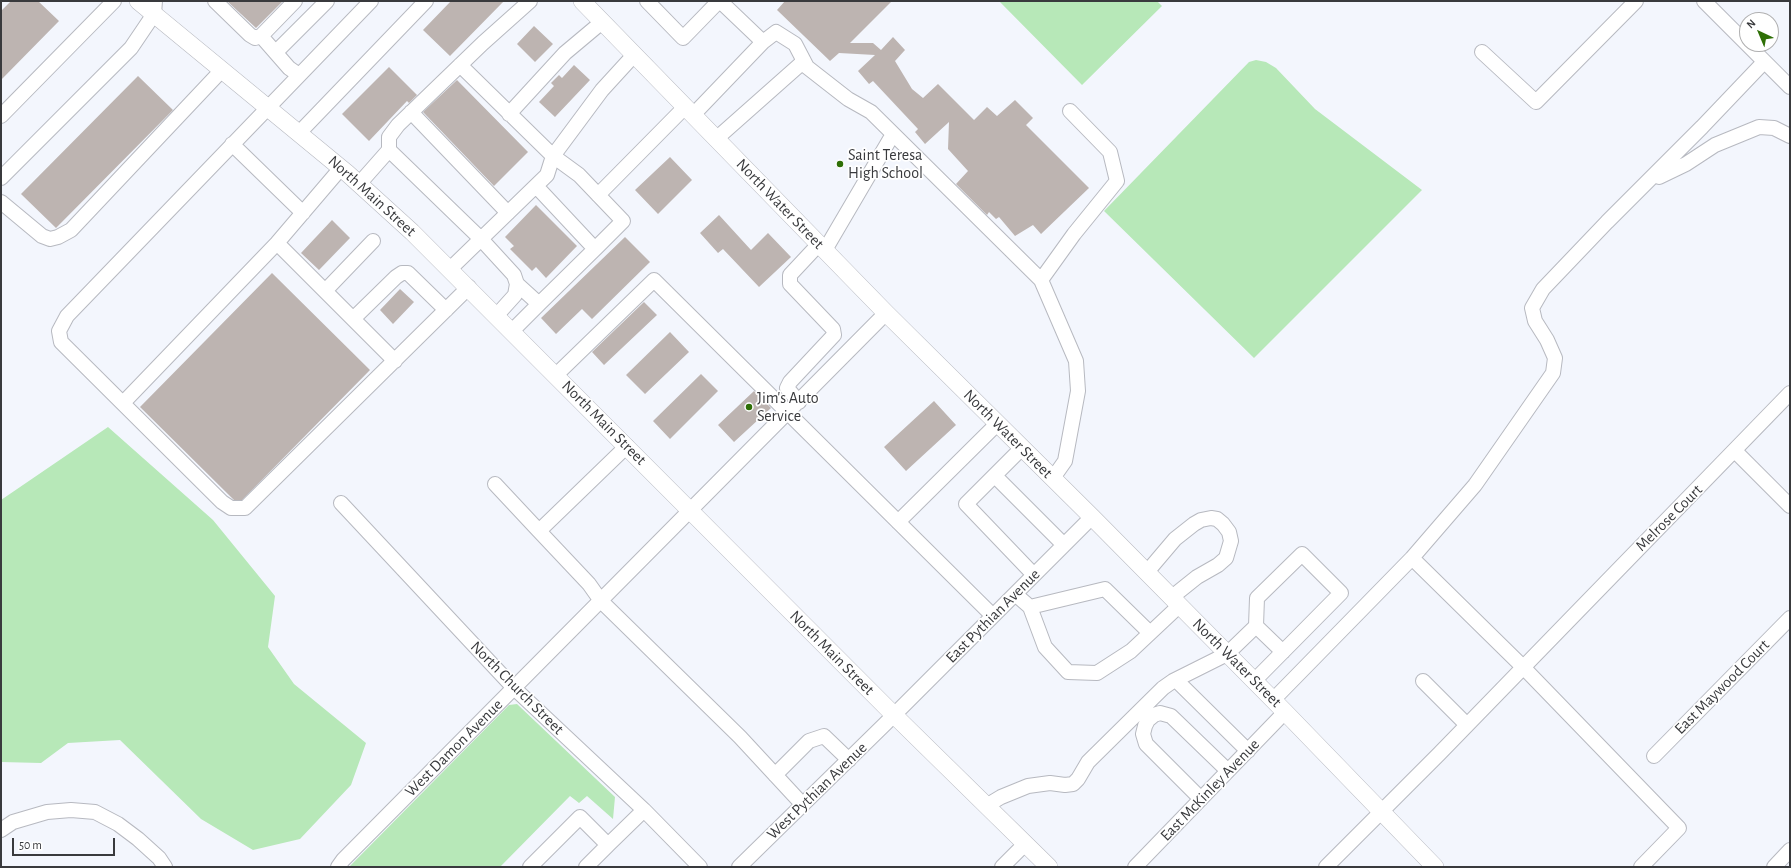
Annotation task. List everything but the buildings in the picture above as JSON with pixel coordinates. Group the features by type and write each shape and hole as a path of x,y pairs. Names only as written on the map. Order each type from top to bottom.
{"main road":[{"name":"North Main Street","path":"138,1 154,7 222,70 341,168 469,287 894,715 1049,867"},
{"name":"North Water Street","path":"582,1 886,313 998,423 1286,712 1435,867"}],"street":[{"path":"1,116 114,1"},
{"path":"215,1 255,38 261,36 295,1"},
{"path":"276,52 327,1"},
{"path":"299,133 426,1"},
{"path":"359,184 389,150 389,137 398,125 460,65 530,1"},
{"path":"647,1 683,38 719,1 763,42"},
{"path":"1482,52 1536,102 1636,1"},
{"path":"1704,1 1790,87"},
{"path":"365,3 299,75 67,316 59,332 60,342 222,502 231,508 245,508 469,287"},
{"path":"1,178 131,48 154,7"},
{"path":"509,114 566,53 602,22"},
{"path":"598,195 763,42 776,32 795,44 807,67 848,99 871,112 1042,280 1076,361 1078,391 1066,461 1053,478"},
{"path":"261,36 289,68 299,75"},
{"path":"450,269 547,175 553,156 602,90 634,54"},
{"path":"716,139 804,61"},
{"path":"1274,700 1412,558 1475,485 1552,373 1555,358 1547,340 1535,321 1532,308 1543,289 1606,222 1648,182 1764,62"},
{"path":"460,65 553,156 579,175 623,220 512,331"},
{"path":"1,202 42,236 50,239 58,237 71,230 222,70"},
{"path":"1042,280 1074,234 1117,182 1110,152 1070,111"},
{"path":"411,112 508,213"},
{"path":"1648,182 1686,164 1716,145 1759,127 1774,128 1790,136"},
{"path":"799,402 786,388 834,335 833,329 790,284 790,275 822,247 894,134"},
{"path":"232,144 303,213"},
{"path":"389,150 481,239 514,275 517,284 515,295 497,315"},
{"path":"123,403 277,243 341,168"},
{"path":"536,186 595,249"},
{"path":"324,291 373,241"},
{"path":"277,243 394,361"},
{"path":"353,319 396,276 402,273 408,274 446,310"},
{"path":"556,375 654,280 993,616"},
{"path":"517,284 539,304"},
{"name":"West Damon Avenue","path":"338,867 343,860 886,313"},
{"name":"Melrose Court","path":"1382,812 1790,393"},
{"path":"898,522 998,423"},
{"path":"539,531 627,446"},
{"path":"1022,448 966,504 1034,575"},
{"path":"1735,451 1790,506"},
{"path":"994,476 1064,545"},
{"path":"495,484 589,584 601,601 740,737 803,805"},
{"name":"North Church Street","path":"341,503 514,688 644,810 700,867"},
{"name":"East Pythian Avenue","path":"894,715 1092,517"},
{"path":"1015,594 1030,607 1045,647 1068,672 1097,673 1131,651 1150,633 1197,577 1218,565 1226,558 1231,541 1230,532 1217,520 1211,518 1202,520 1194,524 1175,539 1147,572"},
{"path":"986,806 1001,797 1028,786 1050,783 1065,785 1073,784 1078,779 1088,762 1144,716 1163,688 1227,654 1256,626 1257,598 1302,554 1341,593 1254,681"},
{"path":"1412,558 1523,667 1679,828 1641,867"},
{"path":"1030,607 1105,589 1150,633"},
{"name":"East Maywood Court","path":"1654,756 1790,618"},
{"path":"1256,626 1283,652"},
{"path":"1176,680 1248,751"},
{"path":"1423,681 1467,725"},
{"name":"East McKinley Avenue","path":"1135,867 1286,712"},
{"path":"1144,716 1160,713 1171,716 1228,772"},
{"name":"West Pythian Avenue","path":"739,867 894,715"},
{"path":"1144,716 1145,726 1143,734 1146,744 1201,799"},
{"path":"775,775 809,741 824,736 849,760"},
{"path":"1,830 13,822 47,812 71,810 95,812 118,824 138,839 159,858 165,867"},
{"path":"586,867 644,810"},
{"path":"1326,867 1382,812"},
{"path":"530,867 580,817 608,845"},
{"path":"1002,867 1025,844"},
{"path":"1774,867 1790,850"}],"green space":[{"path":"999,1 1157,1 1162,6 1082,85"},
{"path":"1256,60 1266,62 1276,68 1315,109 1422,190 1254,358 1104,211 1249,62"},
{"path":"108,427 213,520 275,596 268,647 294,684 366,743 351,785 300,839 253,850 201,819 120,740 68,743 41,763 1,762 1,500"},
{"path":"517,704 615,797 613,819 587,796 579,803 570,796 500,867 349,867 509,705"}],"place":[{"name":"Saint Teresa High School","path":"840,164"},
{"name":"Jim's Auto Service","path":"749,407"}]}
